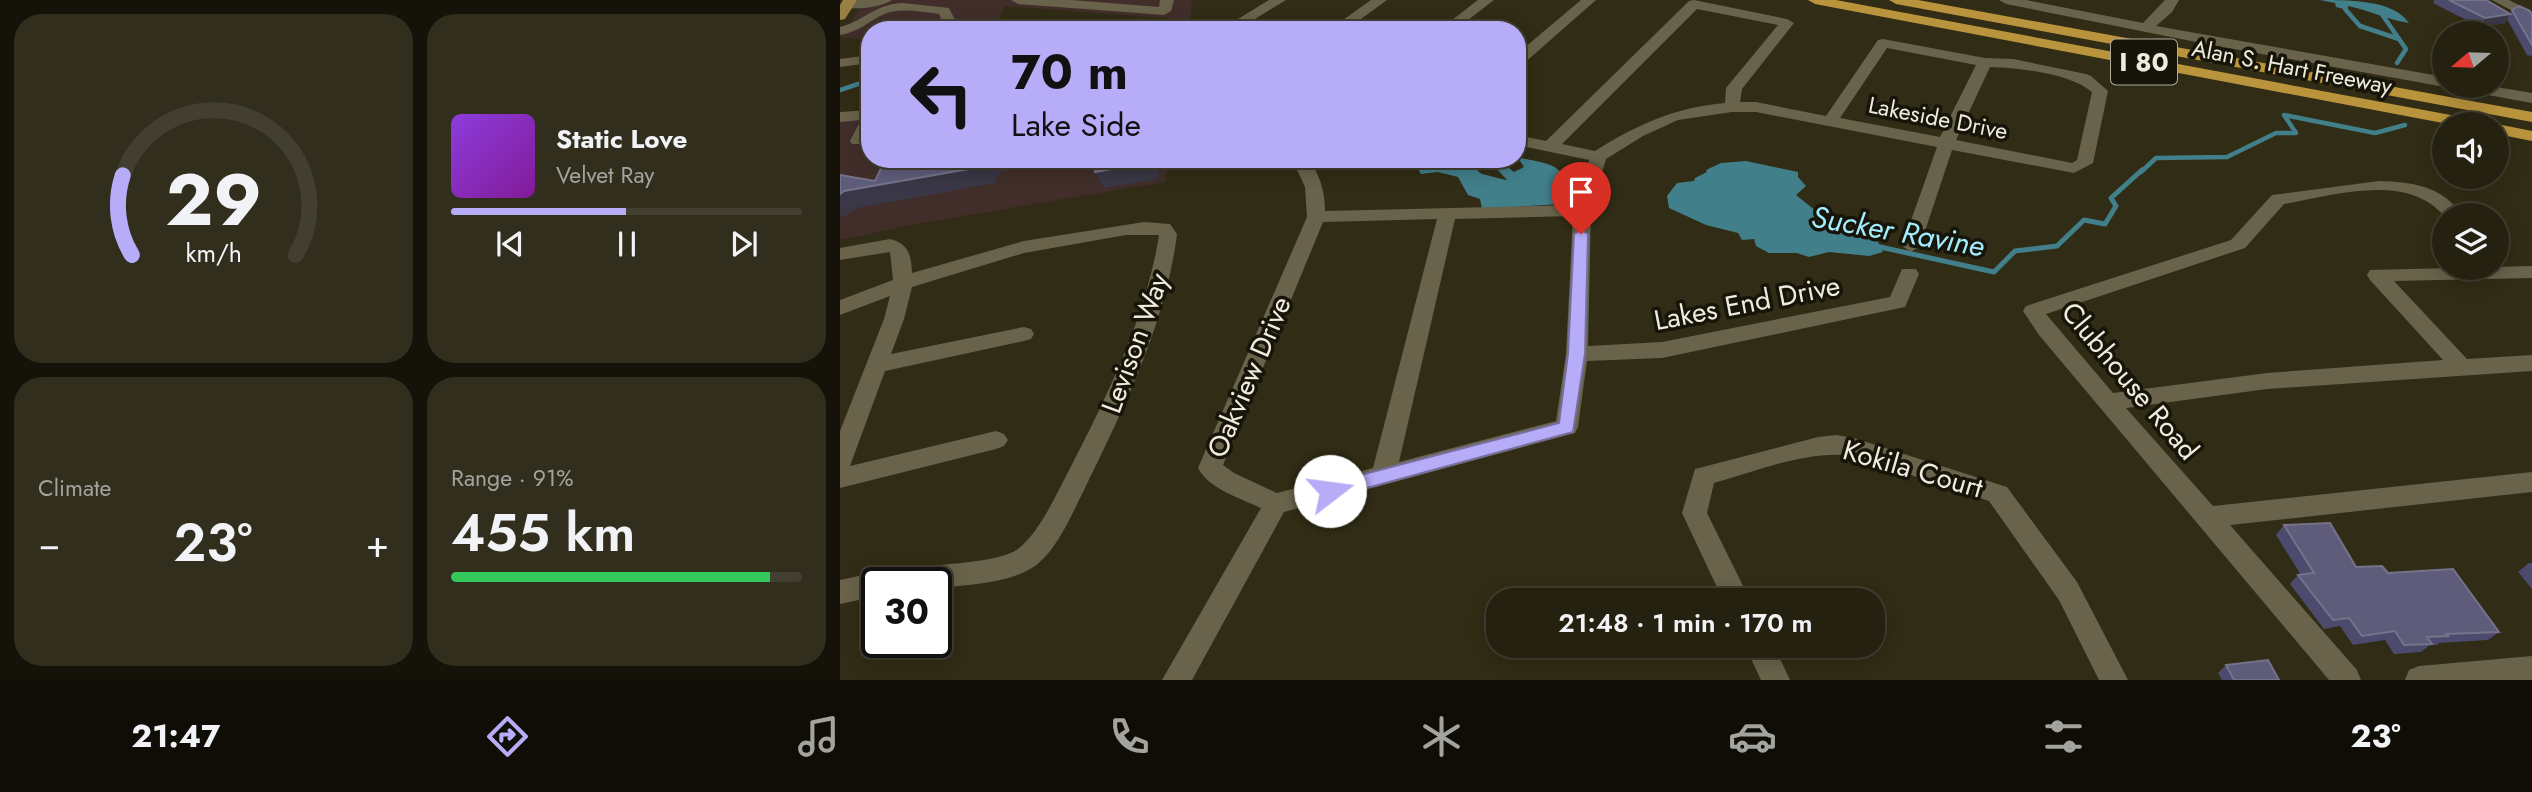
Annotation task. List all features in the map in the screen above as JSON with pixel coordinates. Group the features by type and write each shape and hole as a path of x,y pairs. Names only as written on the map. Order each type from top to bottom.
{"highway":[{"name":"Alan S. Hart Freeway","path":"1815,0 2432,116"},
{"name":"Alan S. Hart Freeway","path":"1896,0 2532,117"},
{"path":"2509,131 2532,136"}],"street":[{"path":"844,7 885,0"},
{"path":"1018,0 1164,11 1167,0"},
{"path":"1243,21 1279,0"},
{"path":"1349,21 1380,0"},
{"path":"1458,21 1487,0"},
{"path":"1526,54 1589,0"},
{"path":"2006,0 2033,2 2146,28 2432,80"},
{"path":"2146,28 2167,9 2172,0"},
{"path":"2499,0 2532,17"},
{"path":"1551,146 1695,4 1787,23 1734,88 1732,107"},
{"path":"867,21 878,12 899,8 944,11 947,21"},
{"path":"840,31 861,26"},
{"path":"1831,120 1883,43 1985,62 1946,144 1911,246"},
{"path":"840,55 861,52"},
{"path":"840,63 861,60"},
{"name":"Lakeside Drive","path":"1598,157 1630,135 1667,118 1713,107 1756,107 2074,168 2085,163 2099,91 2086,79 2013,63 1985,62"},
{"path":"2510,93 2532,97"},
{"path":"840,117 861,117"},
{"path":"858,141 861,135"},
{"path":"1176,680 1276,504 1567,427 1577,354 1582,210 1598,157 1526,142"},
{"path":"1306,168 1318,195 1316,217 1582,210"},
{"name":"Clubhouse Road","path":"2347,680 2046,330 2033,311 2238,244 2278,200 2388,185 2407,185 2436,196 2442,203"},
{"path":"1383,477 1447,215"},
{"name":"Oakview Drive","path":"1276,504 1225,480 1210,468 1316,217"},
{"name":"Levison Way","path":"903,282 970,260 1047,241 1138,227 1163,228 1168,234 1165,264 1104,424 1070,494 1040,545 1026,558 1006,566 952,574"},
{"path":"840,254 890,245 897,248 902,256 903,282 894,319 840,462"},
{"path":"2509,269 2532,272"},
{"path":"2432,272 2377,275 2462,367"},
{"name":"Lakes End Drive","path":"1577,354 1662,350 1898,302 1909,274"},
{"path":"840,308 903,282"},
{"path":"877,365 1024,334"},
{"path":"2110,402 2170,391 2233,384 2532,363"},
{"path":"840,478 996,440"},
{"name":"Kokila Court","path":"1731,588 1695,513 1704,476 1818,446 1836,444 1854,447 1998,494 2068,591 2114,680"},
{"path":"2207,517 2532,482"},
{"name":"Levison Way","path":"840,592 861,587"},
{"path":"1765,658 1776,680"},
{"path":"2419,680 2532,670"}],"shaded area":[{"path":"866,0 1192,0 1190,20 1005,6 998,21 861,21 861,39 841,37"},
{"path":"861,110 861,168 1167,168 1165,182 919,223 840,240 840,113"}],"water":[{"path":"2320,0 2357,1 2382,6 2402,15 2409,23 2348,6 2348,10 2336,7 2335,3"},
{"path":"1526,159 1559,170 1566,182 1555,193 1561,204 1482,209 1480,199 1468,195 1458,177 1438,172 1421,174 1418,169 1475,168 1488,179 1498,182 1497,179 1507,180 1496,168 1509,168 1514,172 1526,168"},
{"path":"1746,161 1798,172 1798,177 1806,186 1796,195 1816,211 1820,218 1818,223 1823,227 1839,225 1844,230 1873,232 1883,252 1869,256 1829,252 1809,257 1797,253 1769,253 1756,246 1754,239 1742,240 1738,233 1706,225 1669,208 1667,196 1677,183 1694,181 1707,172 1706,170 1721,163"}],"building":[{"path":"2449,0 2486,0 2510,14 2485,18"},
{"path":"2519,6 2530,11 2532,16 2532,45 2512,10"},
{"path":"881,168 974,168 844,191 840,194 840,175 875,181"},
{"path":"1096,168 1117,168 1095,172"},
{"path":"2330,523 2356,567 2382,566 2388,573 2453,569 2499,632 2446,634 2448,636 2427,637 2432,644 2404,645 2395,631 2362,636 2349,618 2333,620 2298,575 2314,573 2284,525"},
{"path":"2268,660 2279,680 2234,680 2226,665"}],"waterway":[{"path":"2345,9 2360,26 2399,39"},
{"name":"Sucker Ravine","path":"2379,10 2406,49 2397,63"},
{"name":"Sucker Ravine","path":"840,90 861,83"},
{"name":"Sucker Ravine","path":"2141,172 2156,158 2227,157 2276,133 2296,133 2284,115 2375,133 2405,125"},
{"name":"Sucker Ravine","path":"1871,245 1994,272 2015,251 2057,246 2084,220 2105,224 2116,206 2111,198 2142,170"},
{"name":"Sucker Ravine","path":"1476,175 1503,182"}],"route":[{"path":"1330,491 1567,427 1577,354 1581,234"}]}
